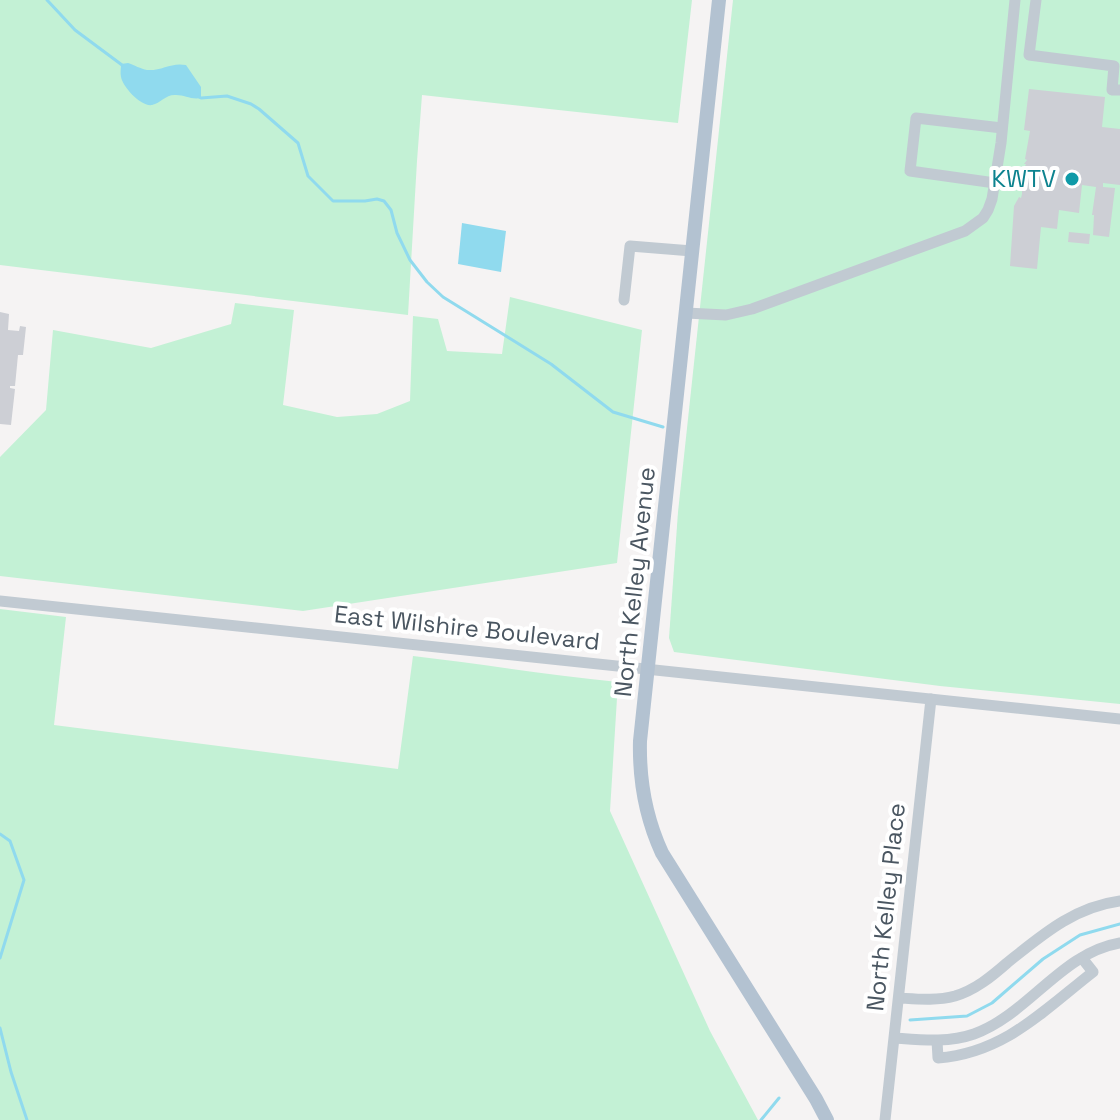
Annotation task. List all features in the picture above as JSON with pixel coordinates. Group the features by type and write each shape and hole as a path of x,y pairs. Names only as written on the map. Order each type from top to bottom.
{"main road":[{"name":"North Kelley Avenue","path":"719,0 640,741 642,790 655,836 674,873 827,1120"}],"street":[{"path":"686,313 716,316 752,309 975,225 988,210 995,183 1015,0"},
{"path":"1036,0 1029,55 1114,66 1112,90 1120,90"},
{"path":"995,183 910,171 916,118 1002,128"},
{"path":"624,300 630,246 692,251"},
{"name":"East Wilshire Boulevard","path":"0,601 1120,719"},
{"name":"North Kelley Place","path":"885,1120 931,699"},
{"path":"899,998 939,999 973,989 1065,919 1081,911 1120,901"},
{"path":"895,1038 937,1041 974,1034 992,1026 1093,950 1120,943"},
{"path":"937,1041 938,1058 958,1057 1001,1042 1093,972 1082,958"}],"green space":[{"path":"0,0 692,0 678,123 422,95 408,315 0,265"},
{"path":"733,0 1120,0 1120,704 940,686 674,652 669,638 678,512"},
{"path":"510,297 642,330 617,563 303,611 0,576 0,457 46,410 53,330 151,348 231,324 235,303 294,310 283,405 337,417 377,414 410,401 413,316 438,319 447,351 502,354"},
{"path":"0,609 66,617 54,725 398,769 413,656 618,682 610,811 710,1031 758,1120 0,1120"}],"water":[{"path":"128,63 147,70 186,65 201,87 201,98 172,95 152,105 143,103 133,96 122,81 121,64"},
{"path":"462,223 506,231 501,272 458,264"}],"building":[{"name":"KWTV","path":"1029,89 1105,97 1102,127 1120,129 1120,185 1103,183 1103,187 1115,188 1109,237 1093,235 1096,187 1082,185 1079,213 1059,210 1057,229 1041,227 1037,269 1010,266 1014,206 1021,198 1025,179 1024,164 1030,131 1024,130"},
{"path":"1069,232 1090,234 1089,244 1068,242"},
{"path":"0,312 9,314 8,330 19,331 20,326 26,327 23,355 18,355 15,386 10,386 15,389 11,425 0,424"}],"waterway":[{"path":"47,0 75,30 122,65"},
{"path":"199,97 227,96 259,109 298,143 308,176 333,201 384,201 391,210 397,233 410,260 443,297 551,364 613,412 663,427"},
{"path":"0,834 10,841 24,880 0,958"},
{"path":"910,1020 967,1016 992,1003 1043,959 1080,935 1120,924"},
{"path":"0,1028 27,1120"},
{"path":"761,1120 779,1098"}],"place":[{"name":"KWTV","path":"1072,179"}]}
